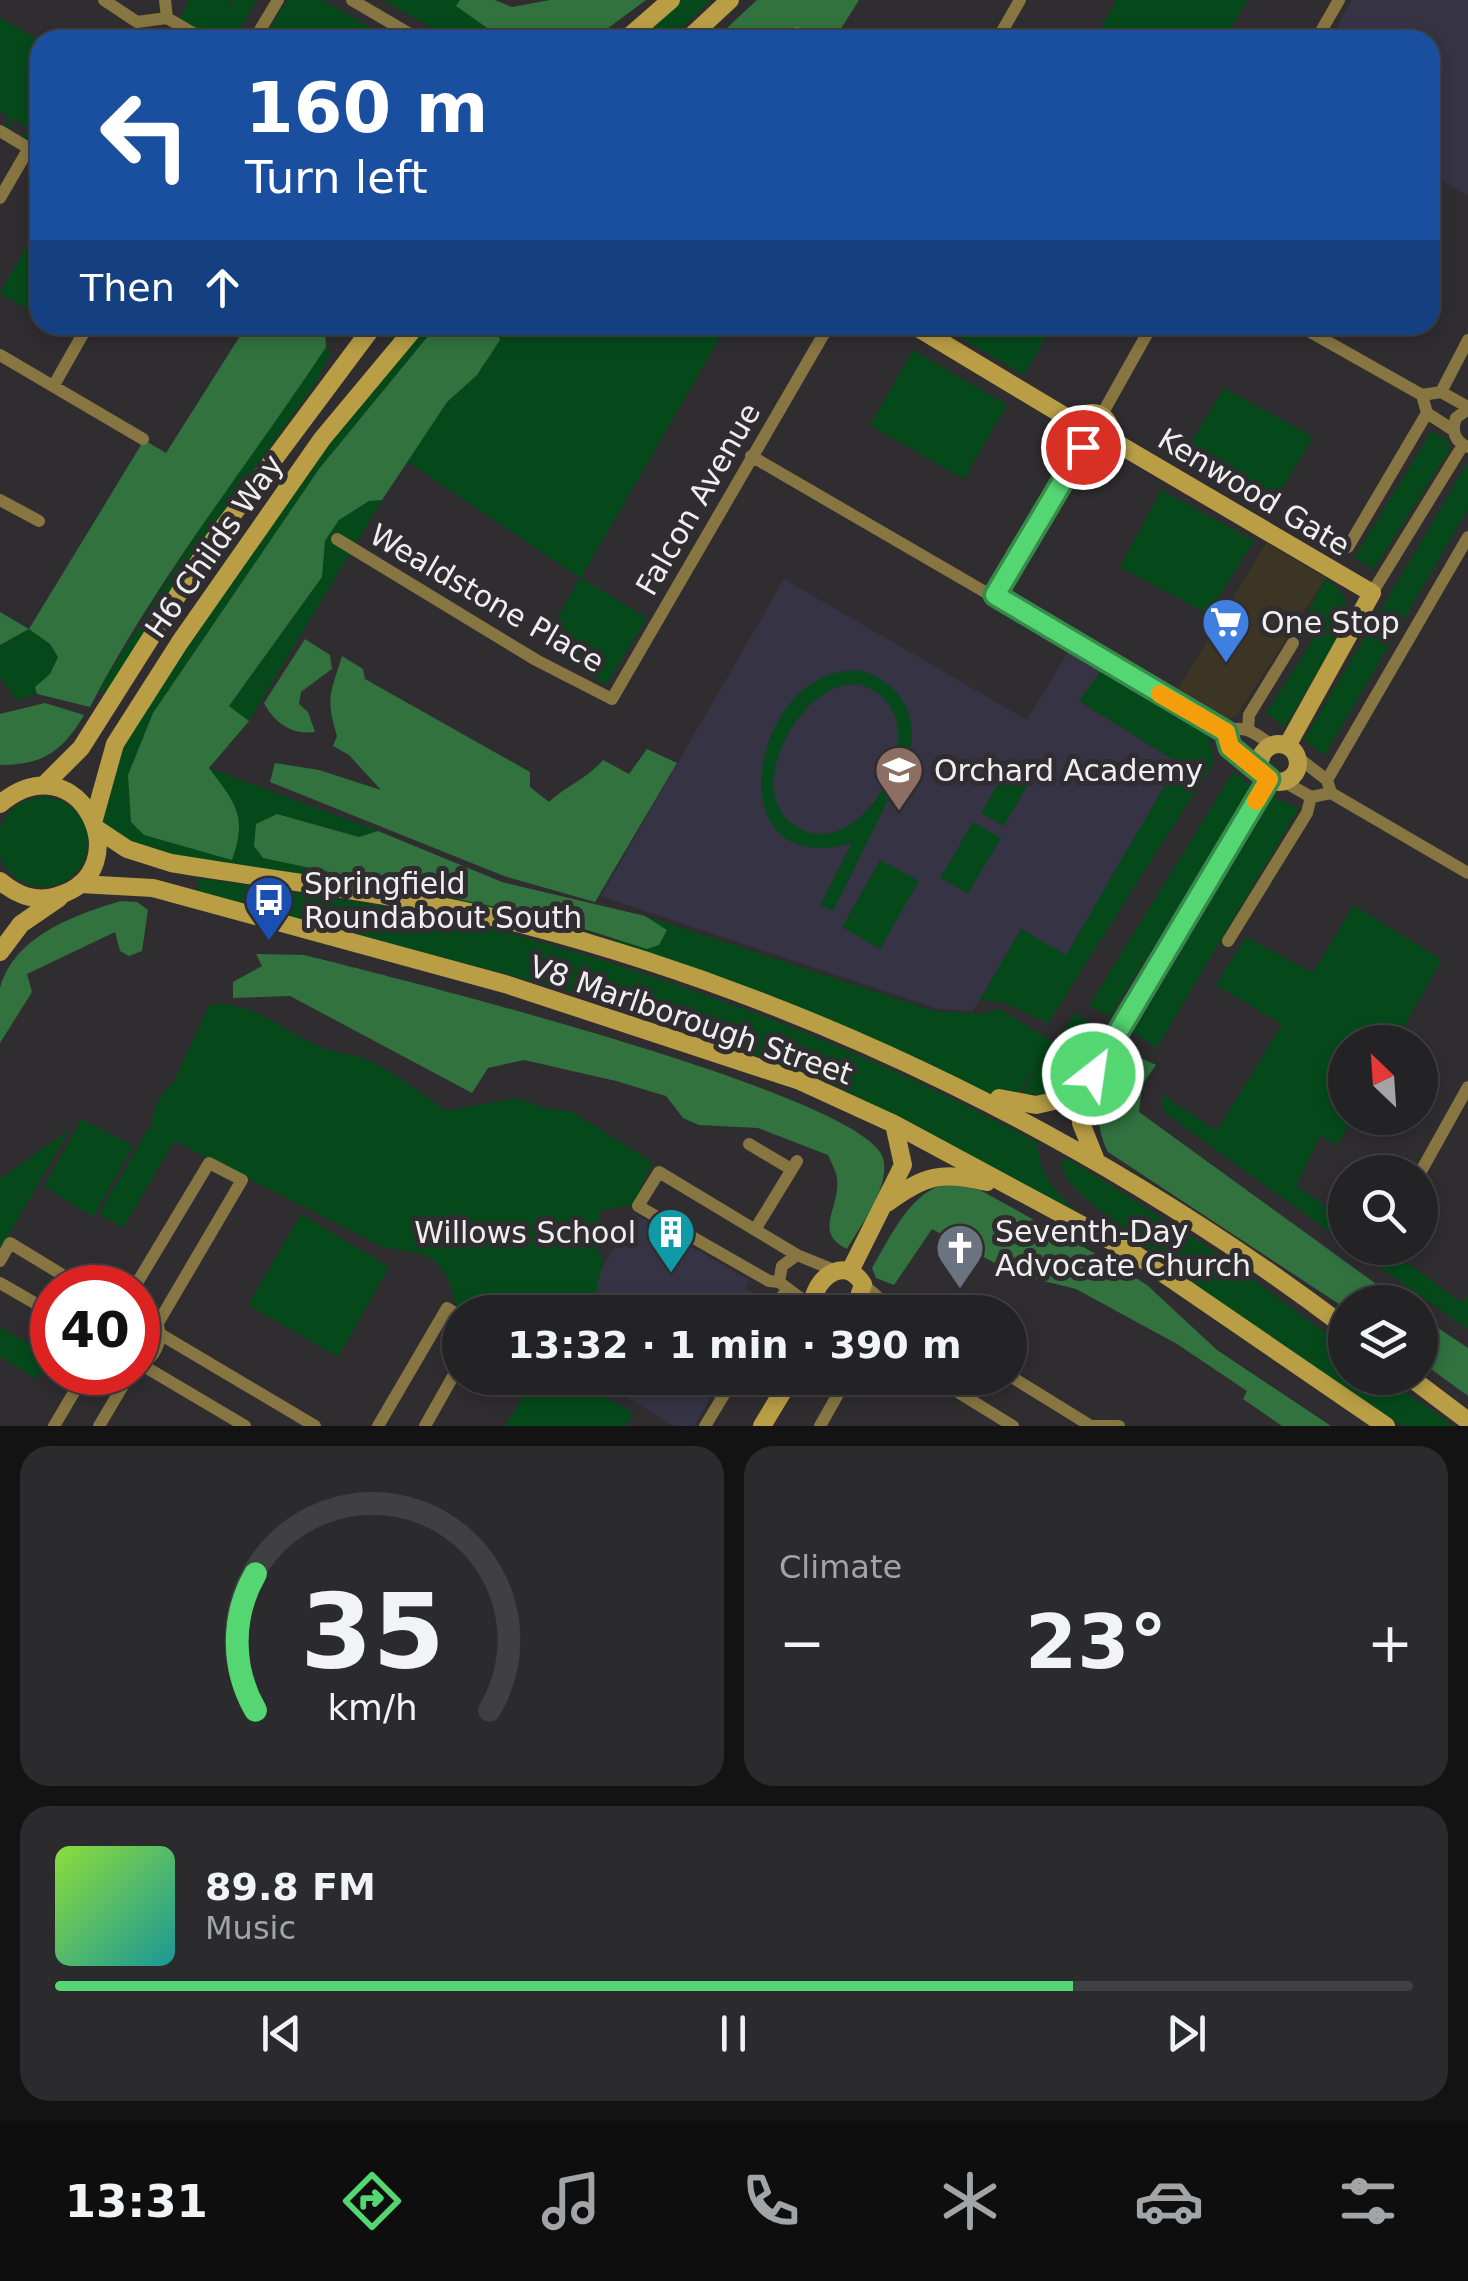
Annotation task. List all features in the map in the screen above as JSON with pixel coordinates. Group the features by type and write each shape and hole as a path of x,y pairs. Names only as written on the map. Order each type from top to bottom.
{"main road":[{"path":"636,30 671,0"},
{"path":"697,30 730,0"},
{"name":"H6 Childs Way","path":"44,786 91,732 263,470 366,335"},
{"name":"H6 Childs Way","path":"80,884 92,868 96,824 114,744 322,439 409,335"},
{"path":"931,335 1076,423"},
{"path":"1087,414 1101,416 1110,428 1108,438 1100,447 1083,447 1075,439 1076,423 1087,414"},
{"name":"Kenwood Gate","path":"1108,438 1372,593"},
{"path":"1271,776 1261,756 1285,749 1372,593"},
{"path":"1096,1160 1081,1123 1081,1095 1271,776 1296,769 1285,749"},
{"path":"5,796 44,786"},
{"name":"V8 Marlborough Street","path":"44,786 74,795 96,824 127,849 171,862 518,924 750,996 959,1086 1096,1160 1260,1262 1328,1314"},
{"path":"0,881 30,898 64,895"},
{"path":"0,952 21,924 80,884"},
{"name":"V8 Marlborough Street","path":"80,884 153,888 505,984 800,1081 894,1124 1132,1252 1386,1426"},
{"path":"959,1086 1018,1104 1058,1102 1081,1095"},
{"path":"852,1295 849,1275 903,1164 894,1124"},
{"path":"887,1203 919,1180 954,1174 1012,1188"},
{"path":"817,1295 822,1279 849,1275"},
{"path":"762,1426 781,1395"},
{"path":"1434,1395 1468,1421"}],"street":[{"path":"104,0 137,22 166,18 187,30"},
{"path":"165,0 166,18"},
{"path":"260,30 278,0"},
{"path":"352,0 403,30"},
{"path":"1003,30 1020,0"},
{"path":"1322,30 1340,0"},
{"path":"0,131 30,149"},
{"path":"0,198 30,159"},
{"path":"54,385 82,335"},
{"name":"Falcon Avenue","path":"612,699 823,335"},
{"path":"1101,416 1146,335"},
{"path":"1316,335 1422,395 1441,392 1468,408 1456,418 1453,430"},
{"path":"1441,392 1468,340"},
{"path":"0,355 143,439"},
{"path":"1372,593 1466,446 1453,430 1427,413 1422,395"},
{"path":"1348,546 1427,413"},
{"path":"995,595 1083,447"},
{"path":"751,456 1226,732 1230,747 1310,797"},
{"path":"0,500 39,522"},
{"path":"1228,941 1307,813 1310,797 1329,786 1468,538"},
{"name":"Wealdstone Place","path":"337,539 536,660 612,699"},
{"path":"1248,729 1249,715 1293,643"},
{"path":"1226,732 1236,727 1248,729 1285,749 1329,786 1468,873"},
{"path":"1430,1155 1468,1088"},
{"path":"749,1144 794,1165 756,1228"},
{"path":"148,1265 209,1162 242,1180 160,1326"},
{"path":"794,1295 638,1206 658,1172 797,1255 849,1275 873,1295"},
{"path":"0,1261 10,1243 46,1265"},
{"path":"779,1295 782,1266 797,1255"},
{"path":"0,1283 30,1301"},
{"path":"378,1426 442,1317"},
{"path":"160,1329 315,1426"},
{"path":"160,1380 244,1426"},
{"path":"1027,1386 1092,1426 1119,1426"},
{"path":"54,1426 72,1395"},
{"path":"100,1426 120,1395"},
{"path":"425,1426 442,1395"},
{"path":"705,1426 724,1395"},
{"path":"820,1426 837,1395"},
{"path":"963,1395 1014,1426"}],"shaded area":[{"path":"1352,0 1468,0 1468,196 1440,180 1440,30 1335,30"},
{"path":"1266,543 1326,578 1236,716 1225,721 1178,689"},
{"name":"Orchard Academy","path":"784,579 1027,720 1068,652 1101,671 1080,702 1174,760 1176,766 1066,956 1021,929 973,1011 939,1009 601,896"},
{"path":"633,1213 749,1280 745,1288 757,1295 591,1295"},
{"path":"623,1395 712,1395 694,1426 674,1426"}],"green space":[{"path":"189,0 230,0 228,21 232,0 257,0 240,30 200,30 180,19"},
{"path":"287,0 322,0 375,30 269,30"},
{"path":"383,0 460,0 457,6 489,30 436,30"},
{"path":"460,0 495,0 512,7 550,0 646,0 606,30 490,30 456,6"},
{"path":"681,0 711,0 680,30 650,30"},
{"path":"757,0 859,0 840,30 725,30"},
{"path":"1117,0 1248,0 1229,30 1100,30"},
{"path":"0,18 30,35 30,134 27,139 23,137 28,128 14,119 8,129 5,127 10,117 0,112"},
{"path":"30,241 30,310 0,293"},
{"path":"241,335 325,335 326,347 173,568 90,707 37,694 35,687 50,674 58,657 50,644 29,629 144,440 166,453"},
{"path":"410,335 429,335 319,469 153,713 136,755 162,841 232,859 209,768 378,831 359,837 304,821 264,858 553,919 611,941 667,930 645,916 934,1011 979,1014 999,1009 1055,1043 1075,1013 1109,1036 1076,1082 1055,1093 1023,1093 1034,1067 1013,1102 959,1087 750,996 518,923 171,863 97,829 101,785 180,642"},
{"path":"429,335 498,335 500,340 477,375 447,402 382,500 369,501 339,520 325,541 322,577 229,706 249,721 209,768 226,791 239,820 232,860 144,835 131,822 128,775 153,713 319,469"},
{"path":"498,335 721,335 581,578 647,618 606,685 542,646 580,578 405,460 447,402 477,375 500,340"},
{"path":"955,335 1047,335 1024,375"},
{"path":"326,347 331,353 316,383 211,529 107,693 99,690 210,512"},
{"path":"913,350 1007,405 964,479 870,425"},
{"path":"1224,388 1313,437 1267,514 1179,462"},
{"path":"1431,432 1446,438 1450,449 1374,569 1354,558"},
{"path":"1468,462 1468,509 1325,755 1304,740"},
{"path":"1161,490 1254,541 1208,614 1120,567"},
{"path":"369,500 382,500 249,721 229,707 322,577 325,541 339,520"},
{"path":"1326,578 1342,593 1350,616 1285,727 1266,713 1313,640 1299,628"},
{"path":"0,612 29,629 0,645"},
{"path":"29,629 50,644 58,658 50,674 35,687 37,694 16,700 0,677 0,646"},
{"path":"305,639 330,655 332,669 301,692 299,704 308,712 315,732 298,732 285,726 264,703"},
{"path":"342,656 363,669 365,679 530,772 530,787 549,802 603,760 629,774 647,749 677,763 595,902 504,876 270,782 275,763 319,770 381,790 349,755 333,746 337,736 331,695"},
{"path":"861,671 875,676 897,693 912,730 909,758 833,911 820,905 852,843 807,847 778,832 764,804 762,768 773,731 794,699 824,677","holes":["858,684 884,698 896,721 897,747 890,775 875,801 855,821 832,833 808,832 786,818 775,798 775,773 795,722 813,702 835,688"]},
{"path":"1101,671 1207,731 1214,762 1048,1023 1002,1002 980,1000 1021,929 1066,955 1176,766 1174,760 1079,701"},
{"path":"45,703 84,715 68,738 50,754 28,762 0,765 0,714"},
{"path":"1005,771 1028,784 1004,826 981,813"},
{"path":"1233,772 1253,787 1110,1016 1089,1006"},
{"path":"1273,797 1299,808 1157,1048 1133,1033"},
{"path":"34,798 52,798 68,805 80,817 87,833 87,851 80,867 68,879 52,886 34,886 18,879 6,867 -1,851 -1,833 6,817 18,805"},
{"path":"277,814 359,837 378,831 502,882 645,916 667,930 659,945 647,949 553,919 263,858 254,846 256,824"},
{"path":"973,822 1001,838 968,893 940,878"},
{"path":"880,860 919,881 880,949 842,927"},
{"path":"199,878 386,907 497,930 637,971 774,1020 908,1078 1038,1143 1044,1172 1075,1211 842,1089 637,1009 196,892"},
{"path":"121,901 137,902 148,910 142,951 129,956 120,951 115,932 27,974 32,992 0,1043 0,988 19,954 66,921"},
{"path":"1353,905 1442,960 1405,1025 1328,1025 1328,1135 1343,1135 1337,1145 1320,1136 1296,1186 1328,1208 1328,1231 1165,1113 1161,1094 1217,1131 1282,1024 1216,985 1246,937 1313,973"},
{"path":"256,954 304,955 518,1011 713,1071 796,1102 856,1132 883,1158 879,1193 847,1249 831,1235 837,1178 828,1155 758,1128 699,1125 683,1118 666,1096 524,1060 488,1068 472,1093 290,996 233,998 233,982 262,966"},
{"path":"209,1006 244,1008 322,1048 368,1060 446,1111 518,1098 544,1108 571,1111 652,1162 634,1204 600,1211 595,1245 603,1259 596,1295 453,1295 434,1260 414,1252 385,1248 174,1141 123,1228 99,1214 149,1127 153,1129 157,1104 173,1083"},
{"path":"1124,1050 1156,1065 1142,1085 1139,1112 1328,1249 1328,1265 1350,1265 1378,1285 1328,1285 1328,1297 1108,1152 1099,1125 1105,1088"},
{"path":"82,1119 133,1146 93,1217 44,1186"},
{"path":"70,1129 0,1250 0,1179"},
{"path":"1069,1159 1217,1253 1328,1335 1328,1378 1238,1321 1084,1197 1066,1178 1061,1161"},
{"path":"950,1183 980,1190 1147,1285 1217,1350 1331,1426 1282,1426 1243,1399 1247,1391 1177,1344 1076,1289 1015,1274 932,1229 894,1285 876,1278 872,1268 903,1216 924,1195"},
{"path":"301,1214 389,1267 338,1357 248,1305"},
{"path":"1376,1265 1410,1265 1437,1285 1405,1285"},
{"path":"1438,1285 1462,1303 1468,1294 1468,1329 1438,1308"},
{"path":"0,1327 30,1344 30,1375 0,1357"},
{"path":"1438,1328 1468,1348 1468,1396 1438,1374"},
{"path":"524,1395 601,1395 633,1413 626,1426 505,1426"},
{"path":"1354,1395 1409,1395 1454,1426 1403,1426"}],"slow traffic":[{"path":"1160,694 1226,732 1230,747 1260,767 1269,779 1256,801"}],"place":[{"name":"One Stop","path":"1226,664"},
{"name":"Orchard Academy","path":"899,812"},
{"name":"Springfield Roundabout South","path":"269,942"},
{"name":"Willows School","path":"671,1274"},
{"name":"Seventh-Day Advocate Church","path":"960,1290"}],"route":[{"path":"1083,447 995,595 1226,732 1230,747 1260,767 1269,779 1093,1074"}]}
